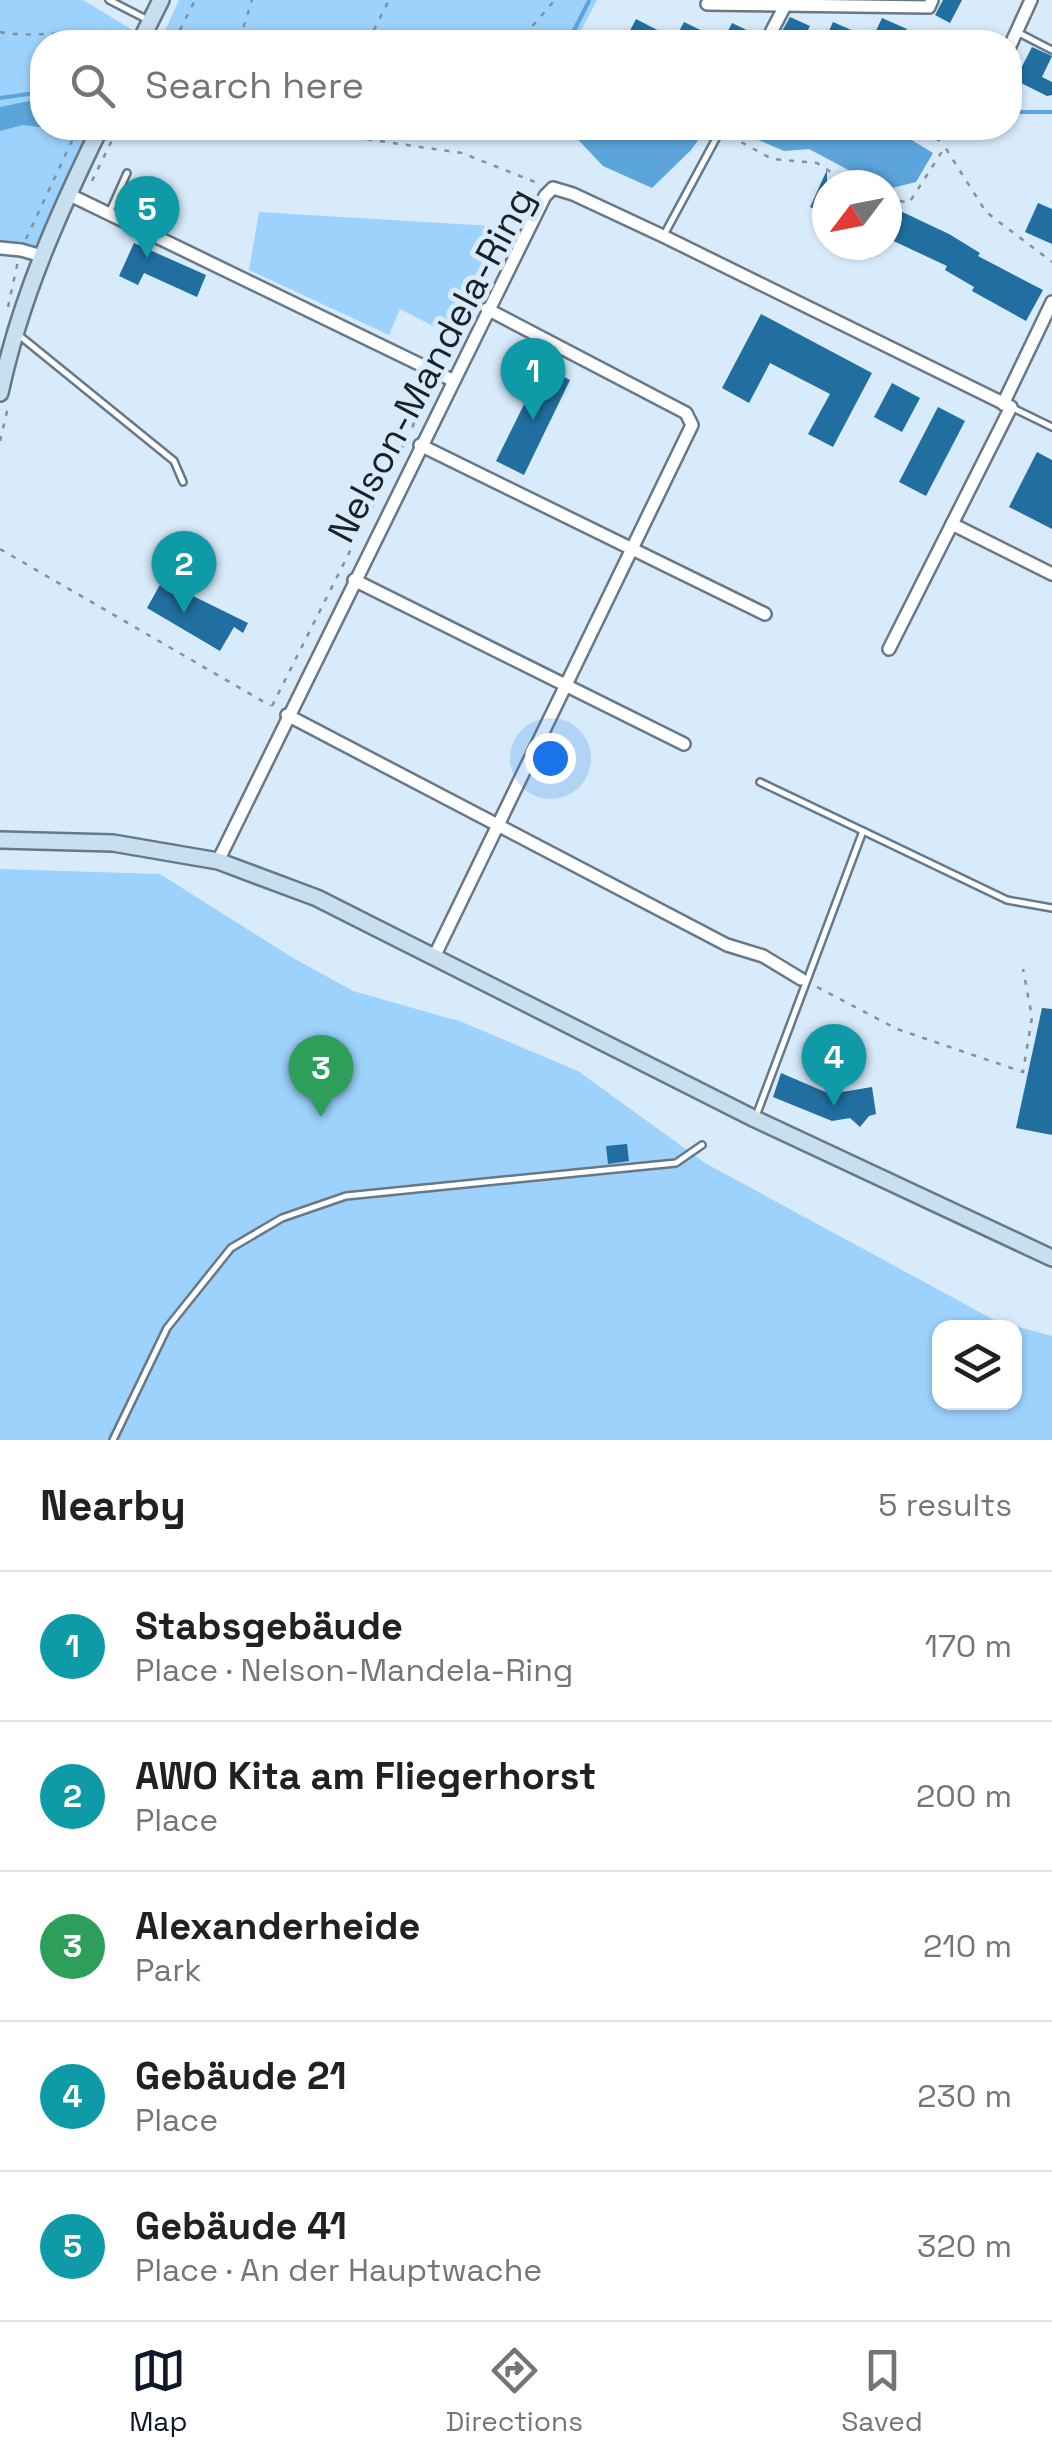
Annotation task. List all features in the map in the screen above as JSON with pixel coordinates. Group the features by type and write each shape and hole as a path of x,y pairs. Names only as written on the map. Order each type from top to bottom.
{"street":[{"path":"146,30 161,0"},
{"path":"707,4 929,7 932,0"},
{"path":"1017,30 1032,0"},
{"path":"772,30 787,3"},
{"path":"0,393 9,327 94,140"},
{"name":"Nelson-Mandela-Ring","path":"218,860 487,309 545,196 553,188 663,236 1007,406"},
{"path":"68,194 452,380"},
{"path":"0,248 42,256"},
{"path":"889,648 952,524 1052,302"},
{"path":"434,957 692,425 686,413 487,309"},
{"path":"420,445 765,614"},
{"path":"952,524 1052,574"},
{"path":"354,580 684,744"},
{"path":"287,715 727,944 764,956 800,979"},
{"path":"0,840 112,843 218,860 316,898 754,1119 1052,1258"}],"lane":[{"path":"125,6 134,0"},
{"path":"112,1 151,21"},
{"path":"1022,35 1052,50"},
{"path":"663,236 715,140"},
{"path":"108,213 127,173"},
{"path":"9,327 174,460 184,482"},
{"path":"1007,406 1052,427"},
{"path":"760,782 1007,900 1052,908"},
{"path":"754,1119 863,831"},
{"path":"114,1440 166,1328 231,1248 267,1225 346,1196 676,1164 702,1145"}],"path":[{"path":"180,30 195,0"},
{"path":"238,30 244,26 252,0"},
{"path":"374,30 389,0"},
{"path":"528,30 555,0"},
{"path":"0,32 30,35"},
{"path":"9,327 21,250 72,140"},
{"path":"376,140 462,152 517,178 553,188"},
{"path":"740,140 772,159 817,163 828,170"},
{"path":"938,140 986,212 1052,262"},
{"path":"902,201 909,203 945,147"},
{"path":"0,549 272,706 413,426 430,368"},
{"path":"800,979 897,1029 1023,1072 1032,1017 1023,969"}],"shaded area":[{"path":"0,0 83,0 132,30 30,30 30,140 93,140 42,256 0,248"},
{"path":"179,0 597,0 581,30 165,30"},
{"path":"30,101 30,126 0,131 0,107"},
{"path":"578,140 698,140 652,188 603,166"},
{"path":"758,140 912,140 933,153 916,182 902,186 902,170 848,170 809,149 784,151"},
{"path":"259,212 508,227 456,338 400,309 389,335 249,270"},
{"path":"0,869 160,874 353,991 462,1022 578,1071 705,1163 994,1320 932,1320 932,1410 1022,1410 1022,1328 1052,1336 1052,1440 0,1440"}],"building":[{"path":"943,0 962,0 950,23 935,15"},
{"path":"790,17 810,26 808,30 783,30"},
{"path":"882,18 907,29 906,30 876,30"},
{"path":"636,19 657,30 630,30"},
{"path":"684,22 700,30 680,30"},
{"path":"833,22 851,30 829,30"},
{"path":"732,23 747,30 728,30"},
{"path":"1032,47 1052,56 1042,77 1052,82 1052,95 1022,84 1022,66"},
{"path":"1038,203 1052,209 1052,244 1025,232"},
{"path":"902,212 949,234 980,253 978,256 1043,290 1026,321 972,291 974,287 945,270 947,266 902,245"},
{"path":"134,243 206,275 197,297 144,273 138,285 119,276"},
{"path":"761,314 872,373 833,447 808,434 830,394 770,363 749,403 722,388"},
{"path":"543,366 570,380 524,475 496,461"},
{"path":"892,383 920,398 902,432 874,417"},
{"path":"938,407 965,421 926,496 899,482"},
{"path":"1037,452 1052,460 1052,529 1009,507"},
{"path":"161,583 248,623 243,633 234,627 220,651 147,608"},
{"path":"1042,1008 1052,1009 1052,1135 1016,1128"},
{"path":"781,1073 830,1094 872,1087 876,1114 860,1127 850,1118 832,1121 773,1097"},
{"path":"627,1144 629,1161 608,1164 606,1146"}],"waterway":[{"path":"574,30 589,1"},
{"path":"0,98 30,94"},
{"path":"1022,112 1052,112"}],"place":[{"name":"Gebäude 41","path":"147,258"},
{"name":"Stabsgebäude","path":"533,420"},
{"name":"AWO Kita am Fliegerhorst","path":"184,613"},
{"name":"Gebäude 21","path":"834,1106"},
{"name":"Alexanderheide","path":"321,1117"}]}
